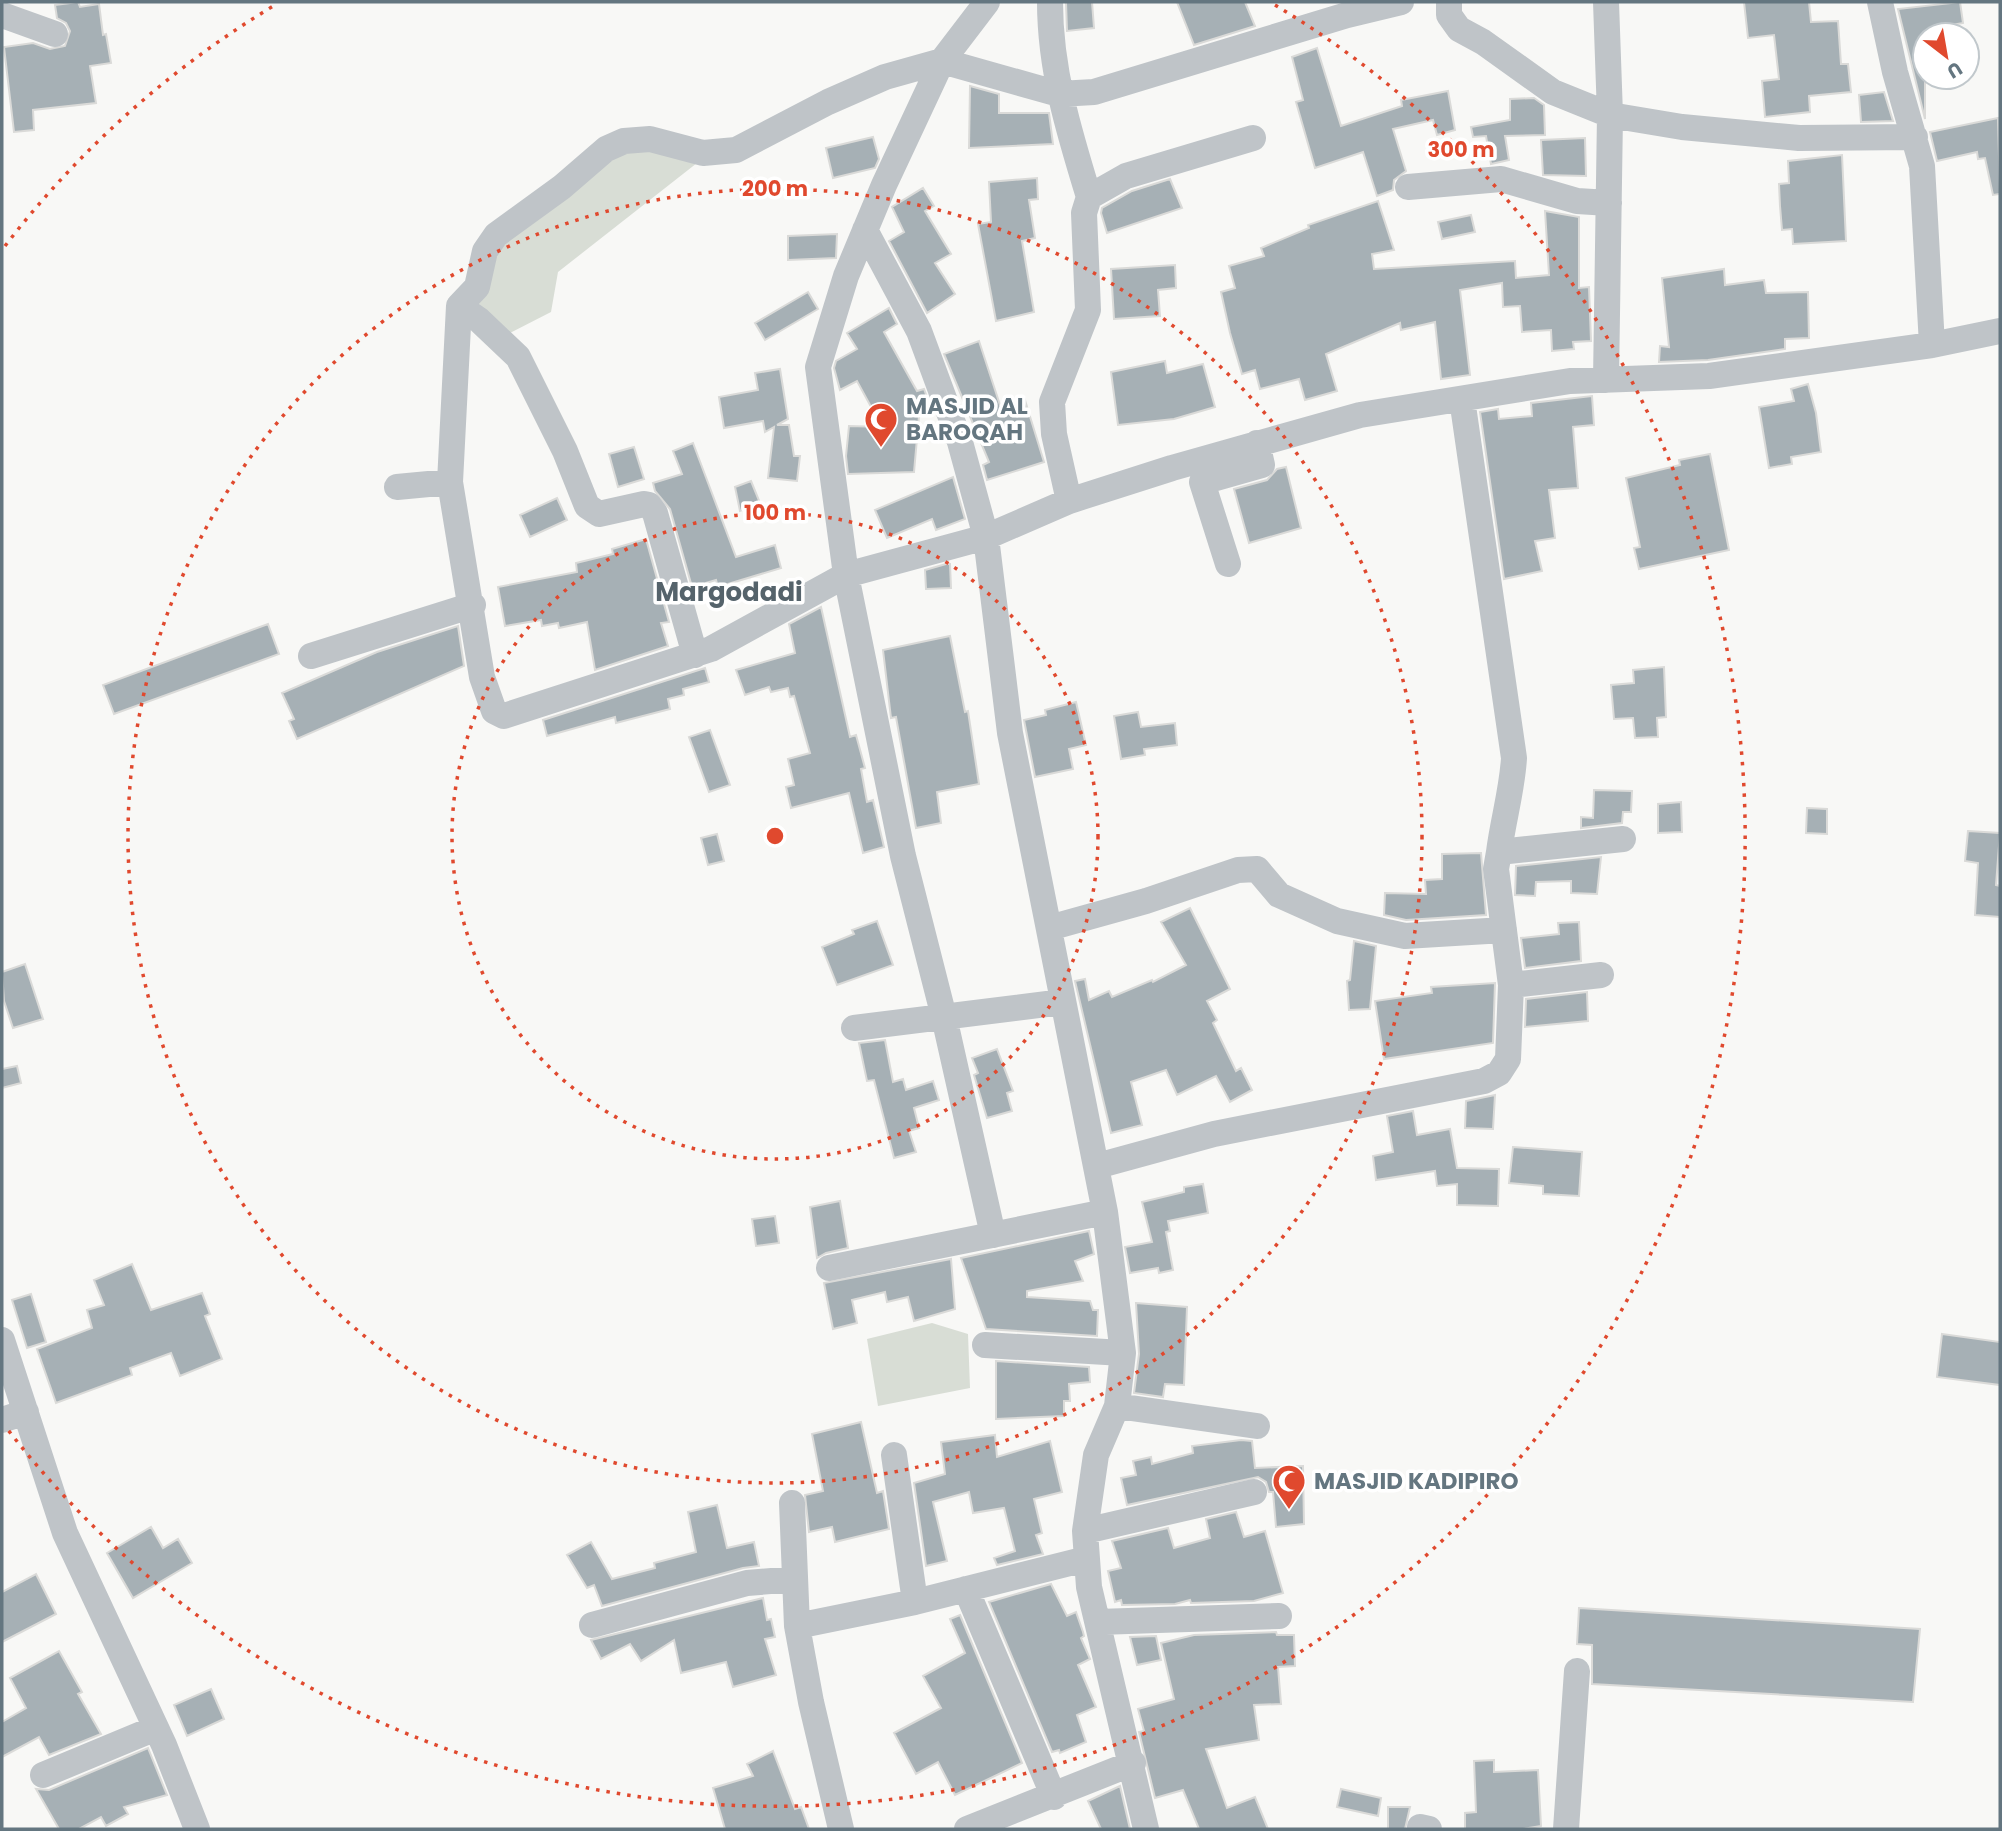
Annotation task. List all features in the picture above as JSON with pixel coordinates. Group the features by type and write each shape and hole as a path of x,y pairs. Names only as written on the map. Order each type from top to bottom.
{"street":[{"path":"987,2 942,61 846,276 818,367 845,575 904,856 944,1017 993,1235"},
{"path":"1049,2 1050,44 1059,94 1089,197 1084,214 1088,310 1052,402 1055,434 1069,501"},
{"path":"1401,2 1347,15 1094,92 1059,94 942,61 886,77 851,92 736,150 703,153 650,139 624,141 606,149 562,187 496,235 485,251 477,287 459,306 450,482 473,605 482,677 494,711 499,716 703,652 845,575 986,537 1069,501 1257,443 1360,415 1570,381 1709,376 1932,345 2000,331"},
{"path":"1449,2 1449,15 1459,29 1483,42 1553,92 1610,115 1682,127 1799,138 1915,137"},
{"path":"1606,2 1610,115 1606,380"},
{"path":"1880,2 1895,72 1922,166 1932,345"},
{"path":"2,15 55,34"},
{"path":"1089,197 1126,176 1252,138"},
{"path":"1408,187 1501,179 1577,201 1609,203"},
{"path":"865,230 919,331 960,442 986,537 1010,733 1097,1166 1123,1353 1117,1406 1097,1455 1085,1531 1086,1559 1146,1829"},
{"path":"459,306 480,320 518,357 565,452 587,506 599,514 644,504 649,505 655,513 703,652"},
{"path":"1097,1166 1214,1134 1484,1081 1499,1073 1508,1059 1511,985 1496,869 1504,814 1512,789 1514,758 1462,399"},
{"path":"1228,564 1202,482 1262,465 1257,443"},
{"path":"397,487 450,482"},
{"path":"311,656 473,605"},
{"path":"1499,852 1623,839"},
{"path":"1049,928 1146,901 1238,870 1257,869 1279,895 1337,920 1405,936 1504,930"},
{"path":"1511,985 1601,975"},
{"path":"855,1028 1063,1002"},
{"path":"829,1268 1105,1212"},
{"path":"2,1340 14,1416 156,1728 197,1829"},
{"path":"985,1345 1123,1353"},
{"path":"1117,1406 1257,1426"},
{"path":"894,1455 915,1602"},
{"path":"1085,1531 1254,1492"},
{"path":"792,1503 797,1626 811,1702 841,1829"},
{"path":"797,1626 915,1602 1086,1559"},
{"path":"592,1625 747,1583 795,1578"},
{"path":"966,1589 1054,1797"},
{"path":"1098,1622 1279,1616"},
{"path":"1566,1829 1577,1671"},
{"path":"43,1775 156,1728"},
{"path":"967,1829 1054,1797 1133,1763"}],"shaded area":[{"path":"660,150 697,163 558,272 551,312 504,336 478,303 497,248 595,169 627,151"},
{"path":"932,1323 968,1334 970,1388 878,1406 867,1339"}],"building":[{"path":"78,2 80,7 99,4 103,35 106,34 111,63 90,66 96,103 33,110 34,130 14,132 4,47 33,43 50,49 65,46 70,31 66,23 57,18 55,5"},
{"path":"1066,2 1092,2 1094,28 1067,31"},
{"path":"1177,2 1245,2 1255,26 1194,45"},
{"path":"1744,2 1809,2 1811,22 1838,21 1841,64 1848,64 1851,92 1809,96 1810,112 1765,117 1762,81 1779,79 1774,35 1748,38"},
{"path":"1960,2 1963,21 1911,21 1911,62 1898,9"},
{"path":"1317,48 1341,126 1402,106 1401,100 1448,91 1455,130 1437,135 1433,120 1393,129 1406,171 1394,180 1393,190 1377,196 1363,152 1315,168 1296,102 1303,100 1292,57"},
{"path":"970,86 999,94 999,113 1049,113 1053,144 969,148"},
{"path":"1918,91 1925,91 1925,119"},
{"path":"1884,92 1893,121 1861,122 1859,95"},
{"path":"1534,98 1544,105 1545,135 1505,136 1509,160 1491,164 1486,136 1473,137 1471,127 1510,120 1510,99"},
{"path":"1998,118 2000,194 1993,195 1985,158 1978,159 1977,152 1937,161 1930,132"},
{"path":"873,137 879,159 875,168 833,178 826,148"},
{"path":"1585,138 1586,176 1543,175 1541,140"},
{"path":"1842,155 1846,241 1793,244 1792,229 1782,230 1780,206 1779,184 1789,183 1788,161"},
{"path":"1037,178 1038,199 1029,200 1035,238 1022,241 1034,312 996,321 978,224 991,222 989,182"},
{"path":"1170,179 1182,208 1107,233 1102,208 1132,191"},
{"path":"923,188 934,206 925,211 951,254 935,263 955,294 927,313 889,241 904,232 892,207"},
{"path":"1378,201 1394,250 1372,254 1374,269 1515,261 1516,278 1549,275 1545,211 1579,217 1579,288 1589,287 1591,341 1573,342 1574,349 1552,351 1551,330 1522,332 1520,306 1503,307 1502,283 1460,290 1470,375 1441,379 1435,322 1401,330 1400,323 1326,354 1337,391 1305,400 1299,379 1260,389 1255,370 1242,374 1230,333 1221,292 1235,288 1229,266 1264,256 1261,248 1309,228 1308,225"},
{"path":"1471,215 1475,232 1442,239 1438,222"},
{"path":"837,234 836,258 788,260 788,236"},
{"path":"1175,265 1176,288 1158,290 1160,316 1114,319 1111,269"},
{"path":"1724,269 1725,285 1764,280 1766,293 1808,292 1809,338 1785,339 1785,349 1708,360 1659,362 1660,346 1669,347 1662,278"},
{"path":"808,292 818,309 765,340 755,323"},
{"path":"889,308 897,324 884,332 917,391 924,389 932,411 919,416 914,472 848,474 846,456 849,426 882,427 857,381 840,390 834,368 836,361 857,349 847,333"},
{"path":"979,341 1000,405 1024,397 1044,462 987,480 983,465 989,462 944,354"},
{"path":"1165,361 1167,373 1203,364 1215,407 1174,419 1118,425 1111,372"},
{"path":"780,369 788,419 777,425 789,425 794,456 800,456 797,481 768,478 774,427 765,432 763,421 724,428 719,397 758,390 755,373"},
{"path":"1808,384 1816,413 1821,452 1791,457 1792,464 1769,468 1759,407 1794,401 1791,389"},
{"path":"1592,396 1594,425 1573,427 1578,488 1549,490 1555,538 1535,541 1542,571 1504,579 1480,412 1498,409 1499,419 1532,416 1531,403"},
{"path":"693,443 736,557 775,545 781,568 718,587 716,580 692,587 670,509 655,491 653,483 682,474 673,451"},
{"path":"634,447 644,479 618,487 609,454"},
{"path":"1710,454 1729,550 1639,569 1634,548 1640,547 1626,478 1680,465 1679,460"},
{"path":"1286,467 1301,528 1249,543 1234,489 1267,480 1277,469"},
{"path":"953,477 965,519 936,530 932,519 887,538 875,510"},
{"path":"751,481 760,503 740,511 735,487"},
{"path":"557,498 567,520 530,537 520,515"},
{"path":"646,539 669,622 661,623 668,646 595,670 587,622 559,628 558,623 542,626 541,620 505,626 498,587 577,572 576,563 613,554 612,549"},
{"path":"950,564 951,588 926,589 925,570"},
{"path":"821,607 850,737 856,735 865,768 861,769 867,802 873,800 884,847 863,853 849,793 791,808 786,787 794,785 788,759 810,753 794,696 790,697 788,688 771,692 769,687 745,695 736,670 795,653 789,624"},
{"path":"268,624 279,654 114,714 103,685"},
{"path":"458,626 464,666 297,739 289,721 294,719 282,693 377,652"},
{"path":"950,636 965,712 968,711 979,784 937,792 941,823 916,828 896,717 891,718 883,650"},
{"path":"1664,667 1666,717 1657,718 1658,737 1635,738 1633,718 1614,719 1611,685 1634,683 1633,670"},
{"path":"705,668 709,682 683,689 684,695 668,699 670,709 616,723 615,717 547,736 543,720"},
{"path":"1076,702 1086,745 1069,749 1073,769 1035,777 1024,720 1046,715 1045,710"},
{"path":"1138,712 1141,727 1175,723 1177,745 1144,749 1145,755 1121,759 1114,716"},
{"path":"710,730 730,785 709,792 689,737"},
{"path":"1594,790 1632,791 1631,812 1623,812 1622,823 1581,828 1581,817 1593,818"},
{"path":"1681,802 1682,832 1658,833 1658,804"},
{"path":"1807,808 1827,809 1827,834 1806,833"},
{"path":"1968,831 2000,833 1996,885 2000,886 2000,917 1975,915 1978,863 1965,861"},
{"path":"717,834 724,861 708,865 701,838"},
{"path":"1481,853 1486,915 1406,920 1384,915 1385,893 1426,894 1425,880 1442,879 1442,854"},
{"path":"1601,857 1597,894 1571,893 1571,881 1536,882 1535,896 1515,895 1516,866"},
{"path":"1190,908 1230,989 1207,1001 1217,1020 1213,1023 1236,1071 1241,1068 1252,1090 1230,1102 1216,1076 1177,1095 1166,1070 1131,1082 1142,1125 1111,1133 1075,981 1085,979 1089,1000 1109,991 1112,997 1152,980 1153,982 1186,965 1161,922"},
{"path":"877,921 893,965 837,985 822,947 854,934 852,930"},
{"path":"1579,922 1581,961 1525,968 1521,938 1559,934 1558,923"},
{"path":"1354,941 1376,946 1370,1009 1349,1010 1347,981 1350,980"},
{"path":"25,964 43,1019 13,1028 4,1001 2,972"},
{"path":"1495,983 1493,1043 1384,1059 1375,1001 1432,993 1431,987"},
{"path":"1587,992 1588,1021 1525,1027 1526,999"},
{"path":"885,1040 893,1082 903,1079 906,1090 933,1081 939,1100 914,1108 919,1128 909,1131 916,1152 894,1158 874,1080 867,1081 859,1043"},
{"path":"997,1049 1013,1091 1007,1093 1012,1111 987,1118 974,1075 978,1073 972,1058"},
{"path":"17,1066 21,1083 2,1088 2,1069"},
{"path":"1495,1095 1493,1129 1465,1128 1466,1101"},
{"path":"1413,1111 1417,1135 1450,1129 1457,1168 1499,1169 1498,1206 1457,1205 1457,1184 1437,1186 1435,1171 1376,1180 1373,1156 1393,1152 1387,1116"},
{"path":"1513,1147 1582,1152 1579,1196 1543,1194 1543,1186 1509,1183"},
{"path":"1203,1184 1208,1213 1168,1221 1170,1231 1166,1232 1173,1270 1159,1273 1158,1268 1130,1273 1125,1247 1152,1242 1142,1202 1184,1192 1184,1187"},
{"path":"840,1201 848,1248 817,1258 810,1207"},
{"path":"775,1216 779,1243 756,1246 752,1219"},
{"path":"1089,1231 1094,1254 1075,1261 1083,1281 1027,1291 1027,1297 1090,1301 1093,1310 1098,1310 1097,1336 986,1329 961,1258"},
{"path":"951,1259 955,1309 914,1321 908,1297 887,1302 885,1292 852,1300 857,1323 833,1329 824,1283"},
{"path":"132,1264 151,1310 202,1293 210,1314 205,1316 222,1359 180,1376 171,1353 130,1368 132,1375 56,1403 37,1349 92,1328 87,1310 104,1305 94,1280"},
{"path":"31,1294 46,1342 27,1348 12,1300"},
{"path":"1136,1303 1187,1307 1184,1385 1165,1384 1163,1397 1134,1393 1139,1354"},
{"path":"1942,1334 2000,1342 2000,1385 1937,1377"},
{"path":"996,1361 1089,1367 1090,1382 1069,1384 1070,1401 1064,1401 1064,1416 996,1419"},
{"path":"861,1422 877,1493 883,1491 889,1529 835,1542 832,1527 809,1532 805,1495 823,1491 812,1434"},
{"path":"995,1435 997,1457 1050,1441 1062,1492 1034,1499 1042,1533 1036,1535 1043,1554 997,1565 994,1558 1015,1551 1004,1508 973,1513 969,1492 933,1502 947,1561 926,1566 914,1483 945,1474 941,1442"},
{"path":"1252,1441 1255,1468 1303,1466 1304,1524 1276,1527 1273,1492 1269,1492 1266,1482 1258,1477 1127,1505 1121,1478 1136,1475 1133,1461 1151,1457 1152,1464 1193,1453 1192,1446"},
{"path":"717,1505 727,1548 754,1542 759,1566 602,1606 594,1585 587,1588 567,1555 591,1542 612,1579 655,1568 654,1563 696,1552 688,1512"},
{"path":"1236,1512 1244,1537 1265,1531 1283,1593 1254,1601 1191,1603 1190,1600 1175,1604 1122,1605 1121,1600 1115,1602 1108,1571 1121,1568 1112,1541 1168,1528 1174,1548 1210,1538 1206,1519"},
{"path":"151,1527 163,1548 178,1539 192,1563 133,1598 107,1553"},
{"path":"36,1574 56,1614 2,1642 2,1592"},
{"path":"1051,1584 1067,1616 1076,1612 1084,1636 1081,1638 1090,1659 1078,1665 1096,1707 1077,1715 1086,1742 1060,1753 1059,1750 1052,1752 989,1602"},
{"path":"763,1598 767,1620 771,1619 775,1637 765,1639 776,1675 733,1687 726,1662 681,1673 674,1640 641,1661 630,1644 601,1659 591,1640"},
{"path":"1579,1608 1920,1629 1913,1702 1592,1684 1592,1645 1577,1644"},
{"path":"960,1615 1022,1763 955,1795 938,1762 916,1774 894,1733 941,1708 923,1676 965,1653 950,1619"},
{"path":"1276,1632 1277,1635 1294,1635 1295,1666 1278,1667 1281,1704 1254,1705 1259,1740 1206,1749 1227,1808 1255,1797 1268,1829 1199,1829 1183,1790 1155,1798 1139,1732 1144,1731 1138,1709 1174,1699 1161,1643 1194,1635"},
{"path":"1156,1636 1161,1660 1137,1665 1130,1637"},
{"path":"59,1651 82,1692 78,1694 101,1734 49,1755 39,1737 2,1757 2,1722 26,1708 10,1678"},
{"path":"211,1689 224,1719 187,1736 174,1705"},
{"path":"148,1748 167,1795 124,1807 128,1814 106,1826 101,1817 79,1829 59,1829 36,1789 49,1790"},
{"path":"773,1751 795,1809 801,1807 809,1829 725,1829 713,1788 753,1776 747,1764"},
{"path":"1494,1760 1494,1772 1538,1770 1541,1826 1523,1829 1465,1829 1465,1813 1476,1812 1474,1761"},
{"path":"1120,1786 1130,1829 1101,1829 1088,1801"},
{"path":"1341,1789 1381,1798 1378,1816 1337,1807"},
{"path":"1388,1807 1410,1807 1405,1829 1388,1829"}],"place":[{"name":"MASJID AL BAROQAH","path":"881,449"},
{"name":"MASJID KADIPIRO","path":"1289,1511"}],"district":[{"name":"Margodadi","path":"729,592"}]}
